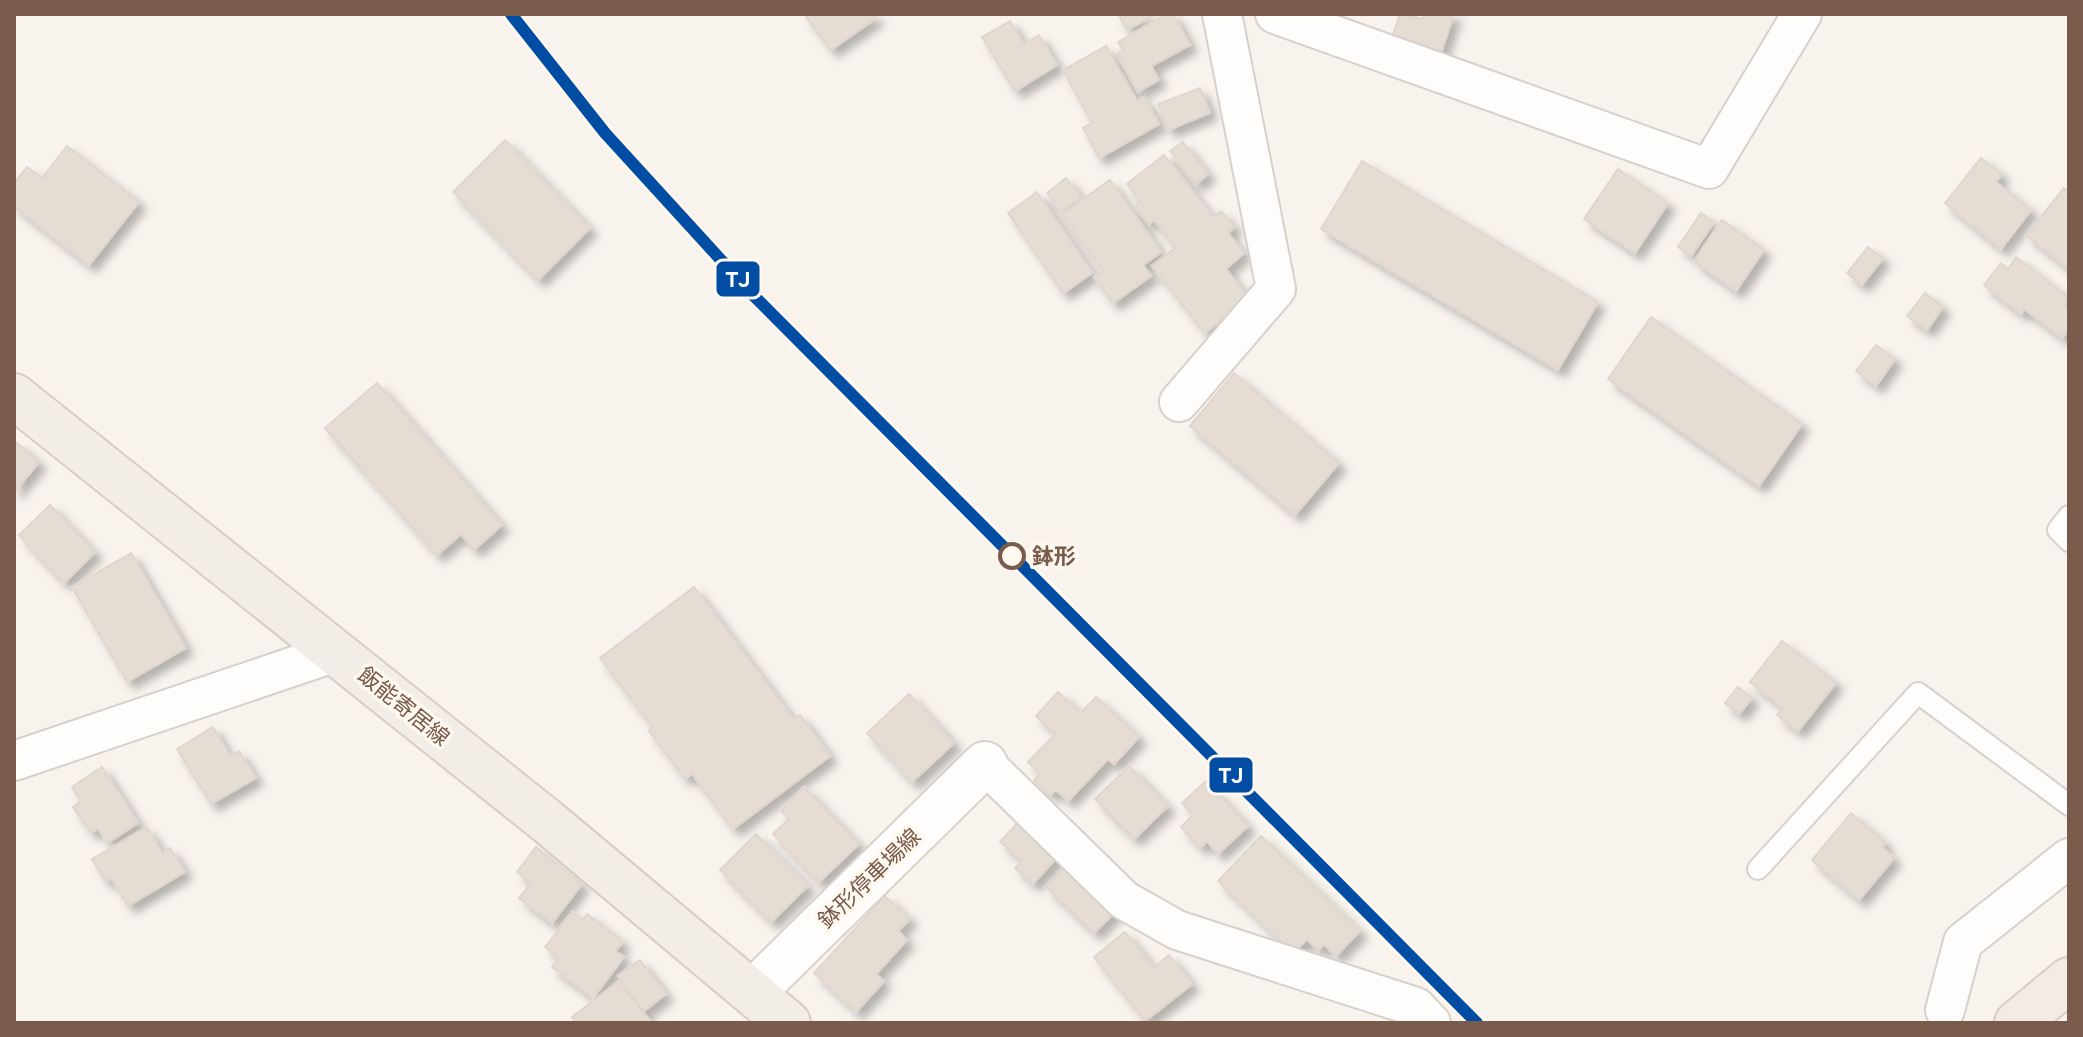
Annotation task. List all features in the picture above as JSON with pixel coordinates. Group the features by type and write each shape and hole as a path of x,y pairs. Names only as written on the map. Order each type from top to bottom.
{"highway":[{"path":"2017,1023 2069,980"}],"main road":[{"name":"飯能寄居線","path":"14,396 336,652 754,991 788,1023"},
{"name":"鉢形停車場線","path":"754,991 985,764"}],"street":[{"path":"1179,402 1276,289 1222,14"},
{"path":"1275,14 1709,169 1802,14"},
{"path":"14,761 336,652"},
{"path":"985,764 1124,900 1137,908 1177,930 1416,1007 1431,1023"},
{"path":"1945,1010 1963,942 2069,858"}],"lane":[{"path":"2069,516 2058,530 2069,541"},
{"path":"1758,869 1918,693 2069,805"}],"building":[{"path":"804,14 874,14 876,18 831,50"},
{"path":"1118,14 1155,14 1127,30"},
{"path":"1167,14 1173,14 1190,45 1151,66 1159,80 1138,92 1117,54 1123,50 1118,42"},
{"path":"1400,14 1422,19 1424,14 1454,14 1440,56 1391,40"},
{"path":"1010,21 1024,44 1039,35 1057,65 1015,91 982,37"},
{"path":"1106,46 1137,101 1144,97 1159,124 1099,158 1083,128 1092,123 1063,70"},
{"path":"1200,88 1210,113 1168,130 1158,104"},
{"path":"505,140 590,228 538,280 453,192"},
{"path":"1183,142 1208,174 1196,184 1170,151"},
{"path":"67,146 139,202 89,265 14,206 14,183 27,167 42,178"},
{"path":"1164,155 1213,217 1221,211 1235,227 1228,233 1244,253 1226,269 1249,298 1205,333 1152,266 1175,248 1154,220 1149,224 1135,206 1140,201 1127,184"},
{"path":"1981,158 2002,174 1996,182 2031,210 2001,249 1945,203"},
{"path":"1362,161 1598,302 1558,370 1321,229"},
{"path":"1618,169 1668,203 1635,253 1584,219"},
{"path":"1066,178 1081,197 1061,211 1047,193"},
{"path":"1110,180 1161,252 1143,265 1151,276 1113,303 1094,277 1103,271 1062,214"},
{"path":"2064,188 2069,192 2069,269 2026,235"},
{"path":"1037,192 1092,273 1063,293 1008,213"},
{"path":"1701,213 1714,222 1691,256 1678,247"},
{"path":"1722,220 1764,250 1736,291 1694,261"},
{"path":"1868,247 1883,258 1862,285 1847,273"},
{"path":"2016,257 2069,298 2065,306 2069,309 2069,329 2062,338 2024,309 2021,314 1984,285 2001,263 2008,269"},
{"path":"1925,293 1943,307 1927,330 1907,316"},
{"path":"1651,317 1802,424 1759,486 1608,379"},
{"path":"1876,345 1895,359 1876,386 1856,371"},
{"path":"1234,373 1339,463 1295,515 1190,426"},
{"path":"377,383 502,525 474,550 461,534 437,555 325,428"},
{"path":"17,443 39,462 14,492 14,447"},
{"path":"50,505 95,552 64,583 19,535"},
{"path":"131,553 186,648 127,682 72,587"},
{"path":"694,587 794,720 800,715 830,756 733,829 692,774 685,779 649,731 652,727 600,658"},
{"path":"1782,641 1836,683 1798,731 1777,715 1783,708 1750,682"},
{"path":"1738,687 1752,698 1739,714 1725,703"},
{"path":"1058,692 1081,713 1096,697 1139,737 1114,764 1108,759 1068,801 1056,790 1050,795 1034,781 1040,774 1028,762 1055,734 1036,716"},
{"path":"909,694 954,743 912,782 867,733"},
{"path":"213,727 230,756 239,751 256,778 211,804 177,749"},
{"path":"1129,766 1168,806 1134,839 1095,799"},
{"path":"102,767 138,823 107,843 98,828 91,833 73,807 81,801 72,787"},
{"path":"1206,781 1248,826 1218,854 1207,841 1200,848 1181,827 1193,815 1182,803"},
{"path":"804,787 859,844 819,882 773,834 789,819 781,811"},
{"path":"1851,813 1886,843 1882,847 1894,858 1859,900 1812,860"},
{"path":"1020,820 1059,855 1033,884 1015,868 1022,860 1000,842"},
{"path":"147,827 162,853 170,848 185,872 128,906 111,878 105,881 92,859"},
{"path":"756,834 808,886 771,922 720,870"},
{"path":"1261,836 1360,931 1336,956 1324,944 1318,951 1307,939 1293,953 1218,881"},
{"path":"536,847 582,884 552,923 519,898 531,883 517,872"},
{"path":"1071,861 1120,907 1094,933 1046,887"},
{"path":"885,896 910,919 898,931 907,940 876,974 884,981 856,1012 814,973"},
{"path":"572,912 583,920 587,914 623,942 615,951 624,957 593,998 552,967 559,958 545,947"},
{"path":"1125,932 1154,968 1169,955 1192,984 1145,1021 1094,957"},
{"path":"640,960 666,994 644,1011 618,976"},
{"path":"618,982 652,1023 576,1023 572,1017"}],"transit line":[{"name":"TJ","path":"511,14 605,133 753,295 1477,1023"}],"place":[{"name":"鉢形","path":"1012,556"}]}
